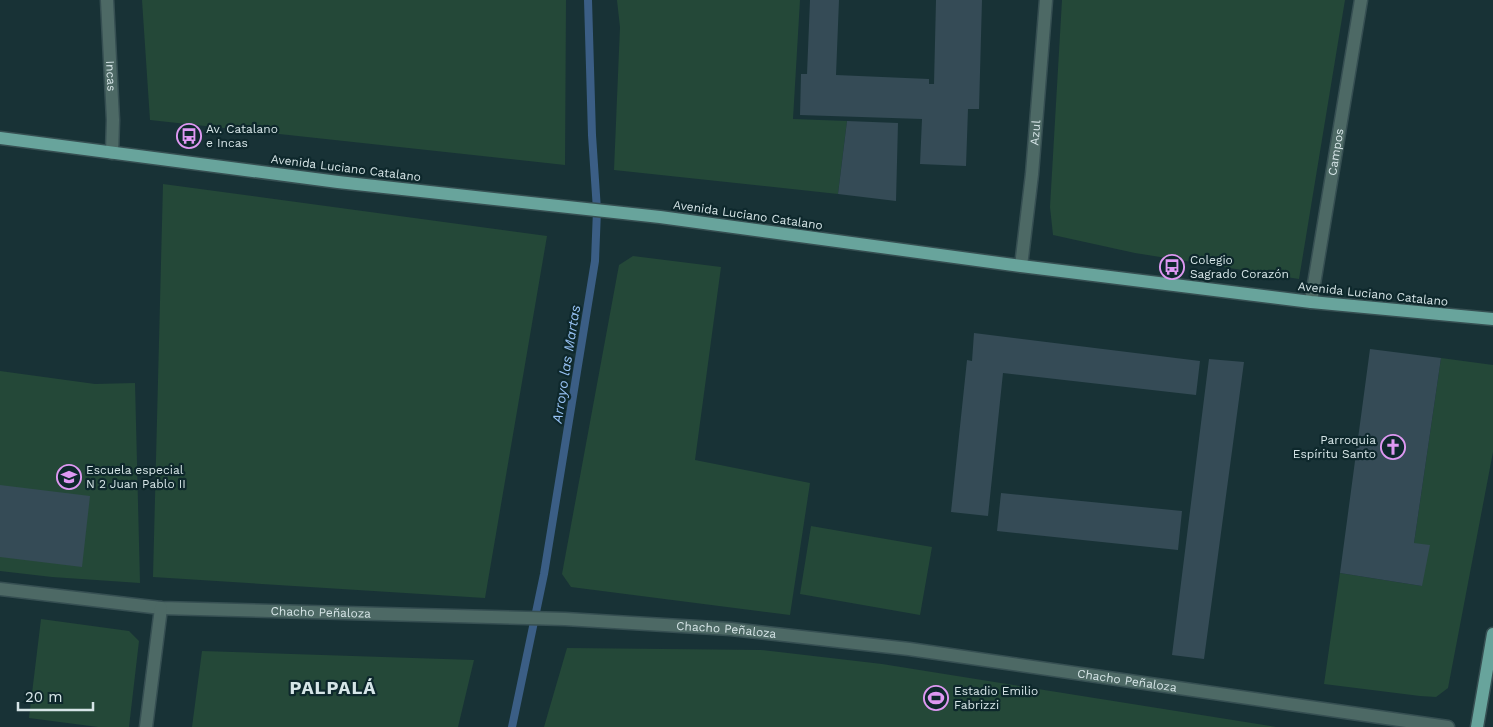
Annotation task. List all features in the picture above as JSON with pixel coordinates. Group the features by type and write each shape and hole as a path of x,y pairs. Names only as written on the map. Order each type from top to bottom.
{"main road":[{"name":"Avenida Luciano Catalano","path":"0,138 338,182 660,217 1021,266 1311,302 1493,320"},
{"path":"1477,727 1493,634"}],"street":[{"name":"Incas","path":"107,0 113,120 112,153"},
{"name":"Azul","path":"1021,266 1032,174 1046,0"},
{"name":"Campos","path":"1311,302 1361,0"},
{"name":"Chacho Peñaloza","path":"0,589 161,608 565,619 731,630 909,649 1448,727"},
{"path":"146,727 161,608"}],"green space":[{"path":"142,0 566,0 565,165 150,120"},
{"path":"617,0 800,0 793,119 847,121 838,194 614,170 620,27"},
{"path":"1062,0 1345,0 1299,279 1135,253 1053,235 1050,207"},
{"path":"163,184 547,236 485,598 153,577"},
{"path":"633,256 721,267 695,460 810,483 790,615 571,587 562,574 619,265"},
{"path":"1441,358 1493,365 1493,452 1448,688 1436,697 1324,684 1340,573 1422,586 1414,543"},
{"name":"Escuela especial N 2 Juan Pablo II","path":"0,371 95,384 135,383 140,583 52,577 0,571"},
{"path":"811,526 932,547 920,615 800,594"},
{"path":"41,619 129,631 139,641 129,727 98,727 29,718"},
{"path":"567,648 761,650 882,664 1276,727 544,727"},
{"path":"202,651 474,660 458,727 192,727"}],"building":[{"path":"810,0 839,0 836,75 929,79 929,84 934,84 936,0 982,0 979,109 968,109 966,166 920,164 922,119 800,115 801,74 807,74"},
{"path":"847,121 898,123 896,201 838,194"},
{"path":"974,333 1200,361 1196,395 1003,373 988,516 951,512 967,360 972,361"},
{"name":"Parroquia Espíritu Santo","path":"1370,349 1441,358 1414,543 1430,545 1422,586 1340,573"},
{"path":"1209,359 1244,362 1204,659 1172,655"},
{"path":"0,485 90,496 82,567 0,557"},
{"path":"1001,493 1182,511 1178,550 997,531"}],"waterway":[{"name":"Arroyo las Martas","path":"512,727 544,574 595,261 597,210 592,135 588,0"}],"place":[{"name":"Av. Catalano e Incas","path":"189,136"},
{"name":"Colegio Sagrado Corazón","path":"1172,267"},
{"name":"Parroquia Espíritu Santo","path":"1393,447"},
{"name":"Escuela especial N 2 Juan Pablo II","path":"69,477"},
{"name":"Estadio Emilio Fabrizzi","path":"936,698"}],"district":[{"name":"PALPALÁ","path":"333,687"}]}
